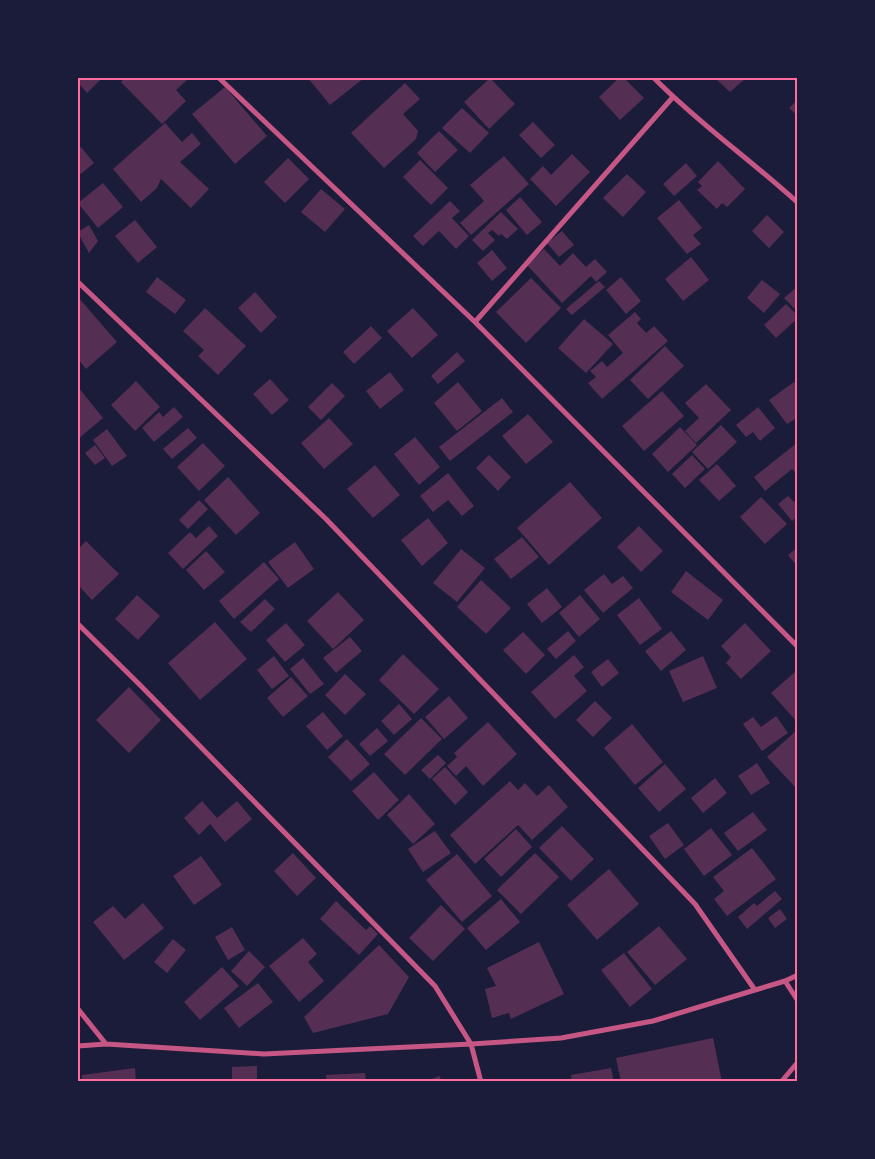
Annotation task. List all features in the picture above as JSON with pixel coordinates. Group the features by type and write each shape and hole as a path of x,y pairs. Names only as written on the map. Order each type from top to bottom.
{"street":[{"path":"219,78 475,322 798,647"},
{"path":"654,78 673,97 798,203"},
{"path":"475,322 673,97"},
{"path":"78,282 326,519 695,904 755,990"},
{"path":"78,624 435,986 471,1044 481,1082"},
{"path":"78,1046 106,1044 264,1054 561,1038 653,1021 785,981 798,975"},
{"path":"785,981 798,1001"},
{"path":"78,1010 106,1044"},
{"path":"781,1082 798,1062"}],"building":[{"path":"78,78 102,78 87,93 78,83"},
{"path":"125,78 189,78 176,90 186,101 162,124 121,82"},
{"path":"308,78 364,78 330,105"},
{"path":"490,78 515,104 489,129 464,102"},
{"path":"619,78 624,78 644,98 620,120 599,97"},
{"path":"715,78 746,78 730,92"},
{"path":"405,83 420,99 403,114 418,131 416,139 384,168 351,133"},
{"path":"225,87 267,136 235,164 192,114"},
{"path":"798,99 798,116 789,108"},
{"path":"462,108 489,133 470,153 442,128"},
{"path":"533,122 555,145 541,158 519,135"},
{"path":"165,123 182,142 192,133 201,144 180,162 209,189 191,208 161,179 157,188 141,202 113,169"},
{"path":"439,131 458,150 435,172 417,153"},
{"path":"81,147 94,163 81,174 78,170 78,150"},
{"path":"572,154 590,172 556,206 530,179 543,166 551,175"},
{"path":"504,156 529,184 471,235 460,223 484,201 470,185"},
{"path":"288,158 309,179 285,203 264,182"},
{"path":"420,160 448,188 431,205 403,177"},
{"path":"718,161 745,189 727,207 722,203 717,209 697,190 702,186 698,182"},
{"path":"686,163 697,176 674,196 663,184"},
{"path":"627,174 646,192 623,217 603,198"},
{"path":"103,183 123,207 98,228 78,203"},
{"path":"321,189 345,209 325,232 301,212"},
{"path":"520,197 542,222 527,235 506,210"},
{"path":"679,200 702,228 693,235 701,244 687,254 657,218"},
{"path":"450,201 460,211 452,218 469,236 456,249 439,231 423,246 413,236"},
{"path":"501,212 518,229 507,239 501,234 499,236 492,230 488,233 495,240 483,251 472,240"},
{"path":"767,215 784,232 769,248 752,231"},
{"path":"135,220 157,247 138,263 115,236"},
{"path":"89,225 98,241 89,253 78,232"},
{"path":"562,231 574,245 559,257 547,243"},
{"path":"544,249 560,266 573,253 586,267 595,259 607,272 596,282 591,276 562,303 527,265"},
{"path":"492,250 507,268 492,281 477,263"},
{"path":"691,257 709,280 683,301 665,279"},
{"path":"157,277 186,300 175,314 146,292"},
{"path":"621,277 641,301 626,314 606,290"},
{"path":"531,278 561,308 526,343 496,312"},
{"path":"762,280 780,294 764,313 747,298"},
{"path":"599,281 605,287 572,315 566,309"},
{"path":"798,286 798,312 784,298"},
{"path":"255,292 277,317 261,333 238,308"},
{"path":"78,297 117,342 86,369 78,359"},
{"path":"786,304 798,318 776,338 764,325"},
{"path":"205,308 246,346 218,375 198,356 204,350 183,331"},
{"path":"413,308 438,335 412,358 387,331"},
{"path":"635,312 641,319 637,323 646,333 654,326 668,341 602,399 588,383 596,377 590,371 602,361 607,367 623,353 608,335"},
{"path":"584,319 613,344 586,373 558,348"},
{"path":"371,326 382,338 354,364 343,352"},
{"path":"665,346 684,366 648,399 630,380"},
{"path":"457,352 465,361 438,384 431,376"},
{"path":"390,372 404,390 380,409 366,391"},
{"path":"270,379 289,400 272,415 253,394"},
{"path":"136,381 160,407 135,431 111,405"},
{"path":"458,382 482,411 457,431 434,403"},
{"path":"794,382 798,386 798,417 787,424 769,400"},
{"path":"332,383 345,396 321,420 308,407"},
{"path":"706,384 731,410 696,443 685,431 699,418 685,403"},
{"path":"78,387 103,418 78,439"},
{"path":"662,391 684,416 644,451 622,426"},
{"path":"502,398 513,412 450,461 439,447"},
{"path":"174,407 183,417 154,442 142,428 159,412 163,417"},
{"path":"758,407 775,428 760,441 753,432 746,437 736,425"},
{"path":"528,414 553,442 526,464 502,436"},
{"path":"329,418 353,444 324,469 301,443"},
{"path":"721,425 737,442 708,469 692,452"},
{"path":"680,427 697,445 668,472 652,454"},
{"path":"188,428 197,438 172,459 163,449"},
{"path":"107,429 127,456 112,466 93,440"},
{"path":"415,437 440,467 419,485 394,454"},
{"path":"798,442 798,475 792,469 765,491 754,477"},
{"path":"203,443 225,466 199,491 177,467"},
{"path":"95,445 105,458 95,465 85,453"},
{"path":"489,455 511,477 498,491 476,468"},
{"path":"692,455 705,469 685,488 672,474"},
{"path":"717,464 736,486 719,501 699,480"},
{"path":"375,465 400,495 373,518 347,489"},
{"path":"448,473 474,506 462,516 448,500 433,512 420,496"},
{"path":"228,477 260,513 236,535 204,500"},
{"path":"570,482 602,518 549,565 517,528"},
{"path":"788,496 794,502 798,499 798,516 792,521 778,504"},
{"path":"761,497 787,524 765,544 740,517"},
{"path":"199,500 208,509 188,529 179,520"},
{"path":"428,518 448,543 422,566 401,540"},
{"path":"209,526 218,536 183,569 168,553 190,532 196,538"},
{"path":"639,526 663,551 641,572 617,547"},
{"path":"522,537 539,557 511,579 494,559"},
{"path":"86,541 119,574 92,600 78,585 78,549"},
{"path":"295,542 314,569 288,588 268,562"},
{"path":"798,547 798,567 788,555"},
{"path":"461,549 485,568 457,602 433,583"},
{"path":"206,551 225,572 204,590 186,570"},
{"path":"264,562 279,579 234,619 219,601"},
{"path":"686,571 723,600 708,620 671,592"},
{"path":"604,574 612,584 623,576 633,588 603,613 584,590"},
{"path":"481,580 511,608 486,634 457,607"},
{"path":"547,588 562,607 542,623 527,604"},
{"path":"338,592 364,620 333,649 307,621"},
{"path":"137,595 160,616 138,640 115,619"},
{"path":"580,595 600,619 579,637 559,613"},
{"path":"639,598 662,629 640,645 617,615"},
{"path":"265,599 275,609 251,632 240,622"},
{"path":"215,622 247,659 200,700 168,663"},
{"path":"286,623 305,645 285,662 266,640"},
{"path":"745,623 771,651 741,679 726,663 731,657 721,646"},
{"path":"568,631 576,641 556,659 547,649"},
{"path":"671,631 686,650 661,671 645,651"},
{"path":"523,632 545,655 526,674 503,650"},
{"path":"350,637 362,651 336,673 323,658"},
{"path":"403,654 439,689 414,714 379,680"},
{"path":"574,655 584,667 574,676 587,691 555,719 531,692"},
{"path":"274,656 289,676 272,689 257,670"},
{"path":"703,656 717,688 683,702 669,671"},
{"path":"303,658 324,684 310,694 290,669"},
{"path":"608,659 619,673 602,687 591,672"},
{"path":"795,672 798,674 798,723 771,693"},
{"path":"345,674 366,694 345,715 325,695"},
{"path":"291,677 308,696 283,717 267,698"},
{"path":"129,687 161,720 129,753 96,720"},
{"path":"449,696 468,718 444,739 425,717"},
{"path":"595,701 612,718 593,737 576,720"},
{"path":"399,704 412,719 394,735 381,721"},
{"path":"323,712 343,736 327,750 306,726"},
{"path":"776,716 788,733 762,751 743,724 753,717 761,727"},
{"path":"421,718 442,739 405,775 384,754"},
{"path":"488,722 517,754 483,786 466,766 456,776 447,766 457,757 454,753"},
{"path":"632,724 663,762 635,785 604,748"},
{"path":"377,728 388,741 370,756 359,744"},
{"path":"798,729 798,790 767,757"},
{"path":"347,739 370,764 351,781 328,757"},
{"path":"438,755 446,763 430,779 421,770"},
{"path":"757,763 770,783 751,795 738,776"},
{"path":"665,764 686,789 659,812 638,788"},
{"path":"445,767 468,792 455,805 432,779"},
{"path":"374,772 399,800 378,820 352,791"},
{"path":"715,778 727,793 703,813 691,798"},
{"path":"510,781 518,790 525,783 537,796 549,785 568,807 532,840 518,825 475,864 450,835"},
{"path":"409,794 435,824 413,844 387,815"},
{"path":"202,801 217,818 237,801 252,819 225,842 210,824 199,835 184,818"},
{"path":"753,812 767,830 738,851 724,833"},
{"path":"668,823 684,845 665,859 649,836"},
{"path":"562,826 594,859 571,881 539,848"},
{"path":"711,828 732,855 704,876 684,849"},
{"path":"516,829 532,847 501,877 484,859"},
{"path":"435,831 451,853 423,872 408,849"},
{"path":"752,848 776,879 727,916 714,899 724,891 713,877"},
{"path":"293,853 316,878 297,896 274,871"},
{"path":"535,853 559,877 521,914 497,890"},
{"path":"457,854 492,896 462,922 426,880"},
{"path":"201,856 222,885 194,905 173,876"},
{"path":"609,869 639,904 597,940 567,905"},
{"path":"775,891 782,899 747,929 738,917 754,903 757,906"},
{"path":"501,899 520,922 486,950 467,928"},
{"path":"336,901 366,930 370,926 378,934 359,955 320,919"},
{"path":"143,903 164,928 124,960 93,922 113,906 125,919"},
{"path":"441,905 465,929 433,961 409,938"},
{"path":"780,909 787,919 775,928 768,918"},
{"path":"659,926 687,959 655,985 627,952"},
{"path":"232,927 245,950 228,960 215,937"},
{"path":"303,938 317,954 308,962 324,981 299,1002 269,966"},
{"path":"173,939 186,950 167,973 154,962"},
{"path":"539,942 564,994 511,1019 509,1013 492,1018 485,989 496,986 487,968"},
{"path":"379,945 409,977 388,1014 313,1033 304,1017"},
{"path":"249,951 265,967 247,986 231,971"},
{"path":"624,953 652,989 630,1007 601,970"},
{"path":"222,967 239,986 200,1020 184,1002"},
{"path":"258,983 273,1002 239,1028 224,1008"},
{"path":"713,1038 722,1082 621,1082 616,1058"},
{"path":"257,1066 257,1082 232,1082 232,1067"},
{"path":"135,1068 136,1082 82,1082 82,1075"},
{"path":"611,1068 614,1082 572,1082 571,1075"},
{"path":"365,1073 366,1082 327,1082 326,1075"},
{"path":"440,1076 441,1082 426,1082 426,1081"}]}
